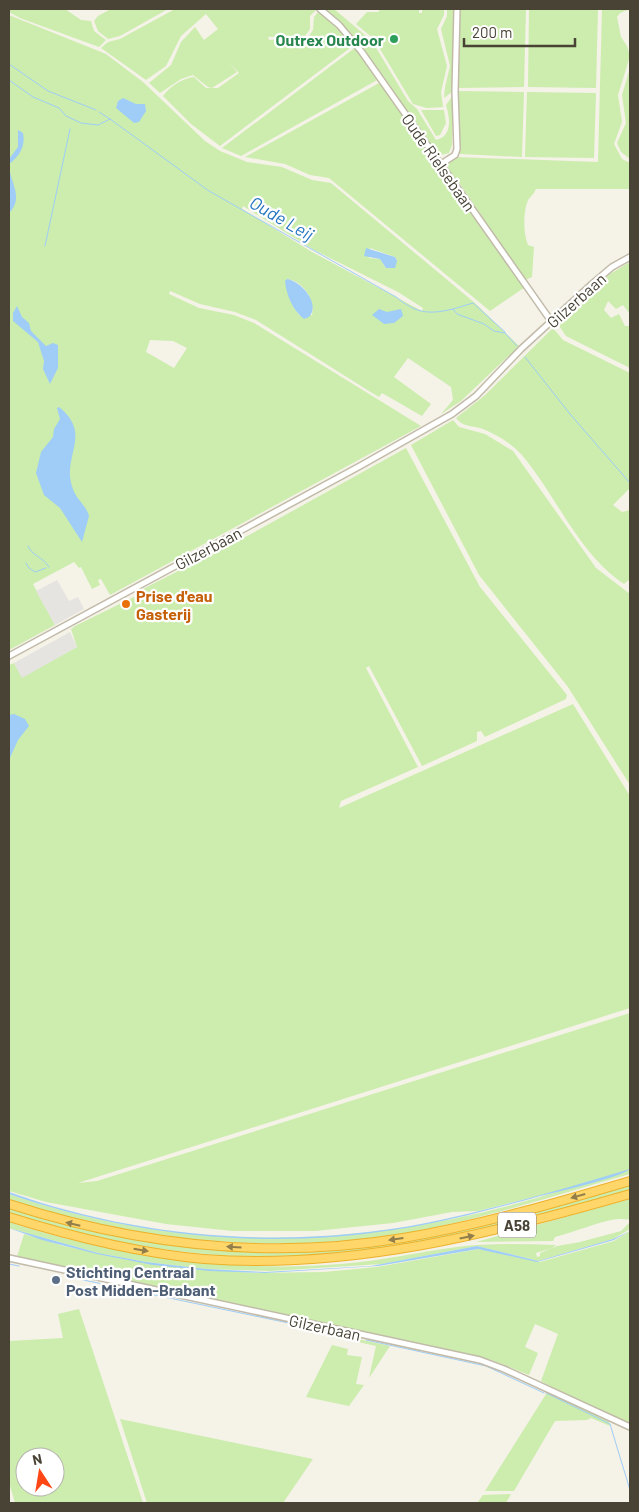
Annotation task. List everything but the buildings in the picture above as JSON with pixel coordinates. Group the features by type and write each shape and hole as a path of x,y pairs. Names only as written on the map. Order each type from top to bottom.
{"highway":[{"name":"A58","path":"9,1204 103,1230 169,1241 242,1247 320,1247 402,1238 453,1228 513,1214 630,1181"},
{"name":"A58","path":"9,1217 109,1245 167,1254 231,1260 294,1260 372,1254 440,1243 494,1232 630,1194"}],"street":[{"name":"Oude Rielsebaan","path":"320,9 339,25 357,46 551,321"},
{"path":"441,164 455,155 457,149 455,91 457,9"},
{"name":"Gilzerbaan","path":"9,656 408,441 424,428 452,415 476,396 523,345 612,268 630,257"},
{"name":"Gilzerbaan","path":"9,1258 480,1360 504,1369 630,1427"}],"green space":[{"path":"9,9 65,9 81,20 91,21 94,31 106,40 99,47 20,18 9,12"},
{"path":"111,9 168,9 120,36 108,39 98,31 94,21 98,16"},
{"path":"175,9 317,9 310,16 310,29 303,39 268,37 269,40 296,44 305,42 313,30 314,17 319,11 354,45 220,146 191,124 163,96 169,89 185,79 194,77 206,88 212,88 193,75 181,79 160,93 149,83 171,65 181,42 195,27 204,40 218,29 206,14 181,36 166,66 146,80 101,48 108,42 120,39","holes":["229,62 239,73 218,88 212,88 237,72"]},
{"path":"324,9 334,9 372,41 408,101 417,109 436,140 448,131 449,115 446,105 453,95 452,145 449,153 441,155 437,153 359,43"},
{"path":"379,9 419,9 419,13 422,13 422,9 444,9 444,15 437,29 447,66 441,92 443,107 427,108 413,104 374,39 356,24 367,12 379,12"},
{"path":"447,9 454,9 453,91 444,98 450,66 441,29 447,16"},
{"path":"459,9 526,9 524,87 458,88"},
{"path":"529,9 598,9 596,88 528,87"},
{"path":"602,9 630,9 620,13 617,17 621,37 627,46 630,56 618,95 622,122 614,144 622,159 630,163 630,189 536,189 528,200 524,216 526,240 528,245 534,247 532,277 525,280 458,181 447,169 448,164 455,157 598,162"},
{"path":"9,15 106,54 143,82 205,141 220,151 247,162 282,167 312,180 331,183 475,303 519,346 461,401 441,414 453,400 451,387 408,358 394,377 431,404 422,416 382,393 379,397 256,320 235,312 200,304 170,291 169,294 199,308 234,315 254,323 421,426 110,595 101,579 98,580 100,585 92,589 81,567 79,568 74,562 33,584 55,625 9,650","holes":["243,206 314,250 398,292 423,308 422,311 312,252 242,209","370,248 395,257 397,261 386,268 380,259 369,258","287,279 293,280 303,287 312,303 312,315 300,316 293,306 285,282","150,340 173,341 187,348 174,368 146,352"]},
{"path":"356,47 379,79 241,156 222,148"},
{"path":"630,68 630,159 621,152 617,143 626,123 622,95"},
{"path":"381,82 525,287 490,311 329,178 310,175 285,164 245,157"},
{"path":"458,91 524,92 522,157 460,154"},
{"path":"527,92 596,93 594,158 525,157"},
{"path":"421,110 444,110 446,123 440,135 436,136"},
{"path":"630,262 630,314 623,305 616,309 608,301 604,310 611,318 619,314 625,326 630,326 630,368 566,336 558,324 610,274"},
{"path":"553,328 563,340 630,373 630,488 613,505 622,512 630,510 630,579 624,584 593,556 580,540 534,470 517,450 493,434 483,429 465,425 456,418 484,396"},
{"path":"453,420 459,427 485,434 513,451 596,568 630,594 630,785 568,687 479,575 411,445"},
{"path":"406,448 480,587 567,695 566,699 485,737 481,731 477,732 477,741 422,766 369,666 366,668 418,767 341,801 339,808 573,704 630,796 630,1008 78,1183 97,1181 630,1013 630,1174 441,1226 387,1236 332,1242 223,1242 169,1236 115,1227 9,1200 9,1194 79,1215 149,1228 219,1236 289,1237 360,1233 430,1223 500,1208 569,1188 478,1211 452,1212 393,1223 315,1231 233,1231 166,1224 46,1202 9,1191 9,665 14,663 22,677 77,647 71,629 75,626 144,592 137,592 251,534"},
{"path":"630,1184 630,1191 512,1224 422,1244 344,1255 247,1257 199,1253 103,1239 9,1214 9,1208 57,1222 106,1233 204,1248 254,1251 304,1250 353,1247 432,1236 518,1216"},
{"path":"630,1199 630,1219 612,1220 597,1224 555,1237 553,1241 476,1242"},
{"path":"9,1222 49,1234 131,1253 215,1264 258,1266 356,1263 469,1246 506,1244 556,1245 536,1253 537,1257 540,1256 540,1253 557,1246 621,1231 630,1222 630,1229 613,1239 538,1261 477,1246 382,1264 270,1271 206,1269 146,1262 98,1253 9,1228"},
{"path":"630,1231 630,1425 567,1396 541,1381 558,1334 535,1324 525,1347 538,1353 529,1375 492,1360 17,1257 24,1234 64,1246 133,1261 197,1269 254,1273 324,1272 377,1267 479,1249 540,1262 614,1241"},
{"path":"79,1309 143,1503 15,1503 9,1482 9,1341 63,1338 58,1314"},
{"path":"337,1334 390,1346 369,1378 376,1346 336,1337"},
{"path":"332,1345 348,1349 347,1355 362,1357 356,1384 364,1385 349,1406 306,1397"},
{"path":"548,1391 608,1419 610,1426 591,1418 587,1420 555,1421 514,1491 485,1491"},
{"path":"120,1419 313,1459 283,1503 147,1503"},
{"path":"511,1494 506,1503 477,1503 483,1495"}],"shaded area":[{"path":"57,580 69,601 78,597 84,609 55,625 36,591"},
{"path":"70,632 77,647 22,678 14,663"}],"water":[{"path":"123,98 136,104 145,104 146,111 139,122 134,123 116,108 118,101"},
{"path":"18,130 23,133 23,147 19,155 9,164 9,159 18,147"},
{"path":"9,164 16,201 9,213"},
{"path":"366,248 395,257 397,261 395,268 386,268 380,259 364,256"},
{"path":"287,279 298,284 308,294 313,306 309,317 304,319 293,307 287,291 285,281"},
{"path":"17,306 22,317 29,323 31,331 46,346 53,343 58,345 58,368 50,384 43,369 44,361 38,342 13,321 13,313"},
{"path":"379,309 387,312 401,309 403,316 394,323 384,324 372,315"},
{"path":"59,407 69,417 74,427 75,437 70,477 74,493 89,516 82,542 60,508 44,495 36,473 41,452 53,437 54,429 60,419 57,408"},
{"path":"14,714 25,719 29,726 18,740 9,760 9,715"},
{"path":"630,1169 586,1184 429,1224 345,1236 296,1239 199,1235 150,1229 102,1220 55,1208 9,1194 9,1192 59,1208 110,1220 162,1230 268,1237 321,1236 374,1231 426,1223 529,1198"},
{"path":"9,1228 98,1253 146,1262 206,1269 265,1272 371,1266 477,1246 538,1261 613,1239 630,1231 614,1240 537,1262 478,1249 378,1266 265,1273 210,1271 153,1265 97,1254 42,1240"}],"waterway":[{"name":"Oude Leij","path":"9,64 48,91 96,110"},
{"name":"Oude Leij","path":"9,80 33,97 59,108 66,116 81,123 98,125 110,119 209,191 410,306 429,312 453,309 457,314 484,324 494,331 505,333 517,346"},
{"name":"Oude Leij","path":"99,112 110,119"},
{"path":"45,246 70,129"},
{"name":"Oude Leij","path":"453,309 473,303 505,332"},
{"name":"Oude Leij","path":"525,357 570,414 630,483"},
{"path":"28,546 49,567"},
{"path":"26,563 35,572 46,568"},
{"path":"9,1264 19,1266"},
{"path":"74,1278 360,1338"},
{"path":"366,1340 486,1366 544,1393"},
{"path":"546,1393 610,1424 630,1490"}],"place":[{"name":"Outrex Outdoor","path":"394,39"},
{"name":"Prise d'eau Gasterij","path":"126,604"},
{"name":"Stichting Centraal Post Midden-Brabant","path":"56,1280"}]}
